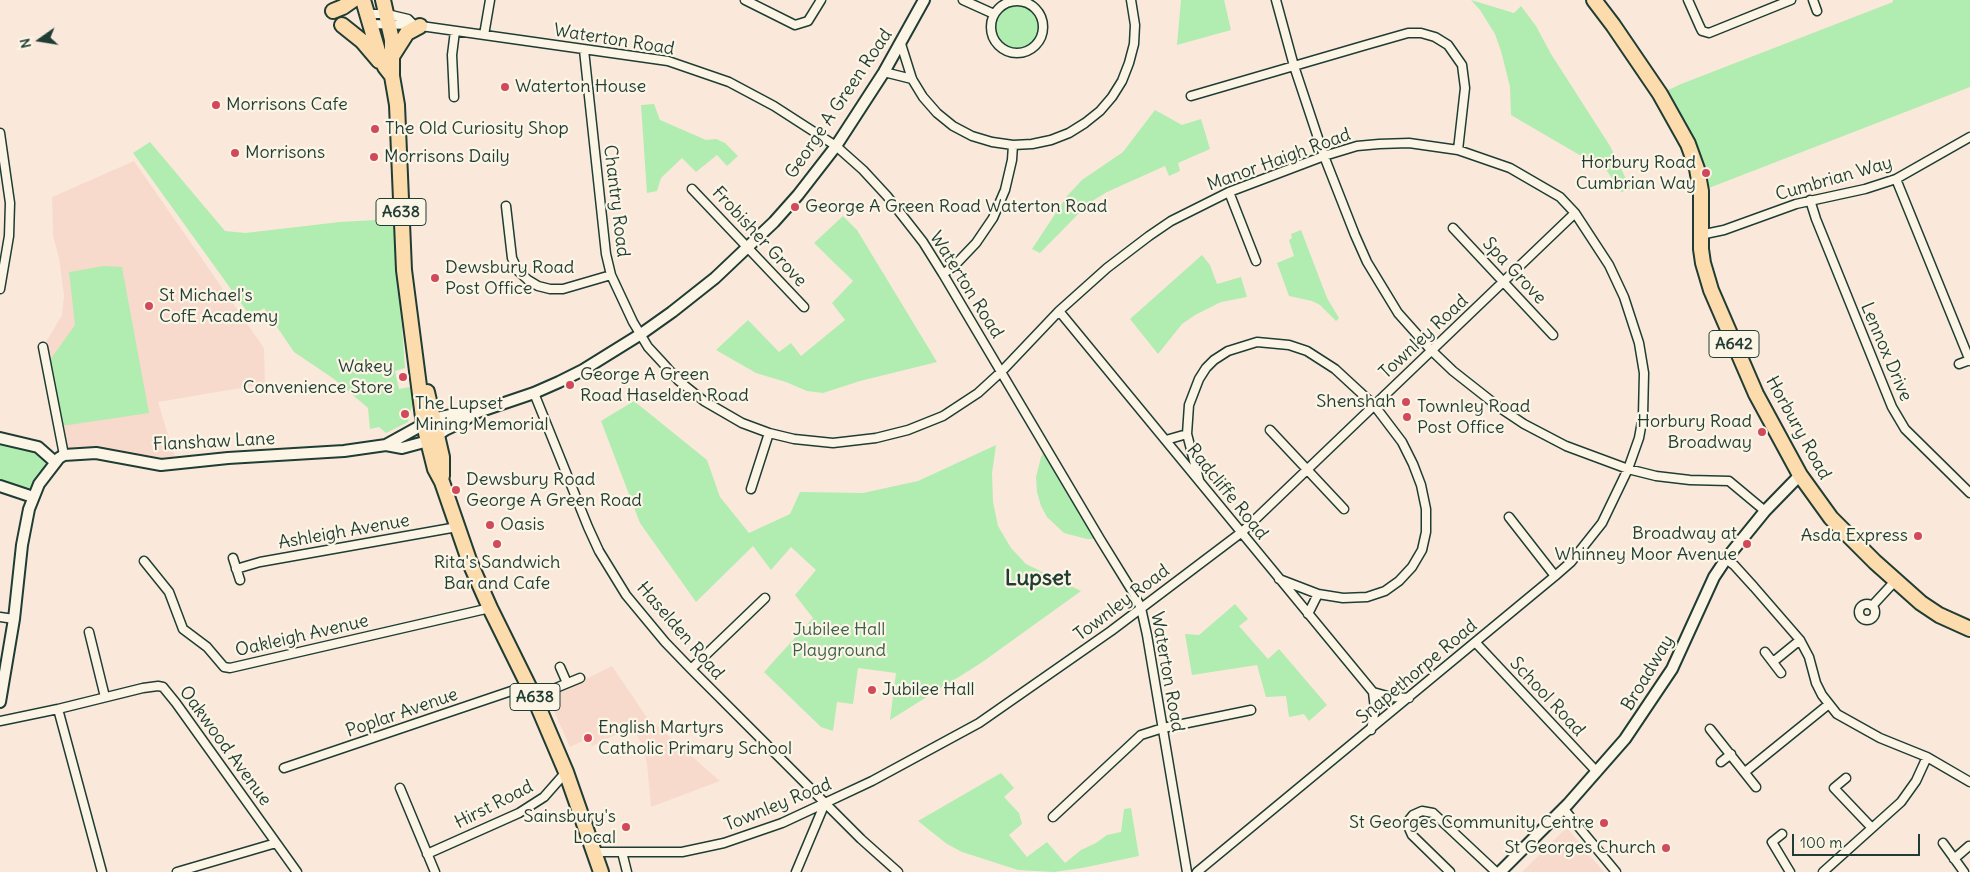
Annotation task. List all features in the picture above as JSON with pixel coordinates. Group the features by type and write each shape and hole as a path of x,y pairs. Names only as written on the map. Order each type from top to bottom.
{"highway":[{"path":"333,11 353,0"},
{"name":"A638","path":"383,0 375,14 390,66"},
{"name":"Horbury Road","path":"1594,0 1613,24 1660,94 1688,144 1697,169 1701,192 1700,235 1703,263 1711,290 1756,394 1800,475 1831,518 1921,603 1939,615 1970,629"},
{"name":"A638","path":"375,14 390,66 398,114 404,270 418,374 427,393 435,468 490,608 532,691 566,772 601,872"},
{"path":"342,25 390,66 407,33 417,25"}],"street":[{"path":"375,14 392,0"},
{"path":"484,35 490,0"},
{"path":"745,0 795,25 808,21 821,0"},
{"name":"George A Green Road","path":"429,422 455,414 475,413 534,393 583,370 641,334 696,294 748,248 798,195 836,146 901,44 924,0"},
{"path":"963,0 994,14"},
{"path":"901,44 912,79 923,97 937,113 953,126 972,136 986,140 1013,145 1032,144 1051,140 1085,124 1112,97 1122,81 1134,44 1135,25 1131,0"},
{"path":"1276,0 1294,66 1324,156 1355,235 1367,262 1398,314 1431,350 1478,392 1524,424 1566,446 1628,469 1662,477 1729,482 1765,511"},
{"path":"1688,0 1702,31 1709,33 1792,0"},
{"path":"1813,0 1817,11"},
{"path":"1011,2 1022,2 1032,6 1040,14 1043,24 1042,35 1037,45 1028,51 1017,54 1006,52 992,36 991,25 994,14 1001,6 1011,2"},
{"name":"Waterton Road","path":"375,14 408,19 417,25 455,32 668,61 728,82 774,106 836,146 863,170 887,196 923,242 1002,371 1141,608 1148,635 1187,872"},
{"path":"454,96 452,55 455,32"},
{"path":"1191,96 1408,33 1421,33 1435,36 1448,45 1457,55 1464,74 1466,88 1458,150"},
{"name":"Chantry Road","path":"584,50 602,232 611,275 633,322 648,347 679,381 704,401 742,423 769,433 816,442 862,440 890,435 925,425 943,416 978,393 1002,371"},
{"path":"884,72 912,79"},
{"path":"0,133 10,203 9,236 0,289"},
{"name":"Cumbrian Way","path":"1700,235 1724,230 1810,200 1865,189 1896,179 1970,137"},
{"name":"Manor Haigh Road","path":"1002,371 1059,310 1107,268 1172,221 1229,192 1324,156 1357,146 1409,143 1458,150 1510,168 1560,197 1575,213 1609,265 1624,297 1639,343 1644,373 1643,416 1639,438 1628,469"},
{"path":"943,274 955,265 976,243 993,218 1005,190 1011,167 1013,145"},
{"path":"1896,179 1970,360 1959,364"},
{"name":"Frobisher Grove","path":"692,189 804,307"},
{"path":"1229,192 1256,261"},
{"name":"Lennox Drive","path":"1810,200 1892,407 1905,429 1970,493"},
{"path":"506,206 512,258 518,271 528,280 538,286 550,289 563,289 611,275"},
{"name":"Townley Road","path":"595,852 652,853 707,848 782,823 872,781 979,723 1028,691 1242,532 1575,213"},
{"name":"Spa Grove","path":"1453,228 1553,335"},
{"name":"Radcliffe Road","path":"1059,310 1373,692"},
{"path":"1199,480 1187,434 1189,405 1196,385 1206,368 1228,351 1257,342 1289,345 1307,351 1335,369 1374,405 1402,442 1421,485 1426,509 1426,532 1422,550 1412,567 1399,582 1385,591 1367,597 1351,598 1318,594 1279,579"},
{"path":"0,702 3,668 14,619 22,545 33,497 39,484 55,462 64,455 43,347"},
{"name":"Haselden Road","path":"534,393 599,550 626,594 665,642 691,670 861,839 898,872"},
{"name":"George A Green Road","path":"433,437 475,413"},
{"name":"Flanshaw Lane","path":"386,445 429,422"},
{"path":"1270,430 1344,509"},
{"path":"751,489 769,433"},
{"path":"1166,440 1187,434"},
{"name":"Flanshaw Lane","path":"64,455 96,453 161,465 386,445 402,448 433,437"},
{"path":"0,438 38,447 55,462"},
{"name":"Snapethorpe Road","path":"1197,872 1476,643 1571,562 1602,523 1628,469"},
{"name":"Broadway","path":"1498,872 1563,808 1625,739 1672,669 1683,649 1711,585 1726,559 1765,511 1800,475"},
{"path":"0,486 33,497"},
{"path":"1509,517 1555,576"},
{"name":"Ashleigh Avenue","path":"236,569 260,562 457,527"},
{"path":"233,558 240,580"},
{"path":"1726,559 1734,565 1800,640 1809,657 1816,683 1837,714 1880,738 1927,757 1970,782"},
{"name":"Oakleigh Avenue","path":"144,561 169,592 183,628 207,647 224,667 230,668 490,608"},
{"path":"1872,606 1896,580"},
{"path":"1308,614 1318,594"},
{"path":"691,670 765,598"},
{"path":"0,617 14,619"},
{"path":"89,632 105,697"},
{"path":"1773,662 1800,640"},
{"name":"School Road","path":"1476,643 1597,772"},
{"path":"1765,652 1781,673"},
{"path":"560,667 566,683"},
{"name":"Poplar Avenue","path":"284,768 532,691 580,678"},
{"name":"Oakwood Avenue","path":"0,721 144,688 163,687 297,872"},
{"path":"1371,730 1375,709 1373,692 1391,697 1409,698"},
{"path":"1745,772 1829,704"},
{"path":"58,709 102,872"},
{"path":"1053,817 1141,735 1163,728 1251,710"},
{"path":"1710,728 1756,787"},
{"path":"1721,762 1730,754"},
{"path":"1823,872 1901,802 1916,781 1927,757"},
{"name":"Hirst Road","path":"427,854 519,813 544,797 566,772"},
{"path":"1846,778 1834,788 1872,828"},
{"path":"400,788 435,872"},
{"path":"796,872 825,803"},
{"path":"1563,808 1616,872"},
{"path":"1450,872 1412,835 1408,826 1409,820 1413,815 1422,811 1433,813 1498,872"},
{"path":"1782,834 1772,842 1790,872"},
{"path":"177,872 195,869 276,843"},
{"path":"1943,843 1964,872"},
{"path":"1954,859 1969,846"},
{"path":"622,852 627,872"}],"shaded area":[{"name":"St Michael's CofE Academy","path":"134,161 264,348 265,384 158,402 177,464 64,455 43,347 62,315 64,296 59,258 53,236 52,197"},
{"name":"English Martyrs Catholic Primary School","path":"612,666 646,716 720,781 651,807 647,764 642,744 632,727 592,746 590,743 583,741 570,747 548,698"},
{"path":"1568,829 1604,872 1522,872 1564,830"}],"green space":[{"path":"1181,0 1224,0 1231,30 1177,45"},
{"path":"1471,0 1514,13 1521,6 1536,26 1551,54 1610,146 1631,189 1621,192 1607,171 1511,115 1510,87 1501,51 1495,34 1480,10"},
{"path":"1893,0 1970,0 1970,87 1701,191 1660,94 1681,84 1893,2"},
{"path":"1013,5 1021,5 1033,11 1039,27 1033,43 1021,49 1013,49 1001,43 995,31 995,23 1001,11"},
{"path":"654,104 660,120 706,140 716,139 725,143 738,156 727,166 717,155 696,172 682,158 661,178 657,191 647,193 641,105"},
{"path":"1155,110 1182,125 1201,119 1210,149 1178,163 1180,171 1169,176 1165,166 1107,192 1089,203 1040,253 1032,249 1067,196 1082,180 1123,152"},
{"path":"150,142 225,231 245,233 340,222 394,219 405,368 395,371 399,389 410,387 413,402 408,422 386,433 379,427 370,429 368,408 334,379 294,352 264,308 251,317 133,153"},
{"path":"843,216 857,230 937,362 860,381 823,393 807,391 756,373 716,350 748,320 779,352 791,343 801,356 845,320 832,303 853,281 814,243"},
{"path":"1301,230 1327,298 1339,318 1336,321 1320,305 1312,301 1289,296 1277,263 1294,256 1289,240 1292,238 1291,234"},
{"path":"1202,255 1210,265 1217,284 1241,277 1247,297 1221,302 1195,315 1182,324 1158,354 1130,319"},
{"path":"104,266 122,267 149,413 62,426 50,360 75,325 69,272"},
{"name":"Jubilee Hall Playground","path":"634,401 707,460 720,497 749,533 790,514 800,492 863,493 918,481 996,445 992,473 993,502 998,526 1011,548 1026,564 1081,591 981,663 890,720 896,673 858,668 853,704 837,702 833,731 821,727 764,672 813,618 795,595 816,570 791,547 771,570 753,546 696,602 640,523 601,421"},
{"path":"0,438 38,447 55,462 33,497 0,486"},
{"path":"1046,448 1100,539 1087,539 1064,533 1047,517 1037,492 1036,477 1041,457"},
{"path":"1235,604 1248,619 1239,626 1268,659 1279,649 1327,705 1309,721 1304,714 1289,717 1286,696 1266,697 1257,665 1192,675 1185,634 1199,635"},
{"path":"1001,773 1014,788 1004,797 1019,813 1022,824 1009,835 1027,857 1047,842 1065,863 1081,850 1107,835 1121,832 1124,809 1131,808 1139,856 1054,872 1018,870 962,852 947,844 918,821"}],"place":[{"name":"Waterton House","path":"505,87"},
{"name":"Morrisons Cafe","path":"216,105"},
{"name":"The Old Curiosity Shop","path":"375,129"},
{"name":"Morrisons","path":"235,153"},
{"name":"Morrisons Daily","path":"374,157"},
{"name":"Horbury Road Cumbrian Way","path":"1706,173"},
{"name":"George A Green Road Waterton Road","path":"795,207"},
{"name":"Dewsbury Road Post Office","path":"435,278"},
{"name":"St Michael's CofE Academy","path":"149,306"},
{"name":"Wakey Convenience Store","path":"403,377"},
{"name":"George A Green Road Haselden Road","path":"570,385"},
{"name":"Shenshah","path":"1406,402"},
{"name":"The Lupset Mining Memorial","path":"405,414"},
{"name":"Townley Road Post Office","path":"1407,417"},
{"name":"Horbury Road Broadway","path":"1762,432"},
{"name":"Dewsbury Road George A Green Road","path":"456,490"},
{"name":"Oasis","path":"490,525"},
{"name":"Asda Express","path":"1918,536"},
{"name":"Rita's Sandwich Bar and Cafe","path":"497,544"},
{"name":"Broadway at Whinney Moor Avenue","path":"1747,544"},
{"name":"Jubilee Hall","path":"872,690"},
{"name":"English Martyrs Catholic Primary School","path":"588,738"},
{"name":"St Georges Community Centre","path":"1604,823"},
{"name":"Sainsbury's Local","path":"626,827"},
{"name":"St Georges Church","path":"1666,848"}],"district":[{"name":"Lupset","path":"1038,579"}]}
